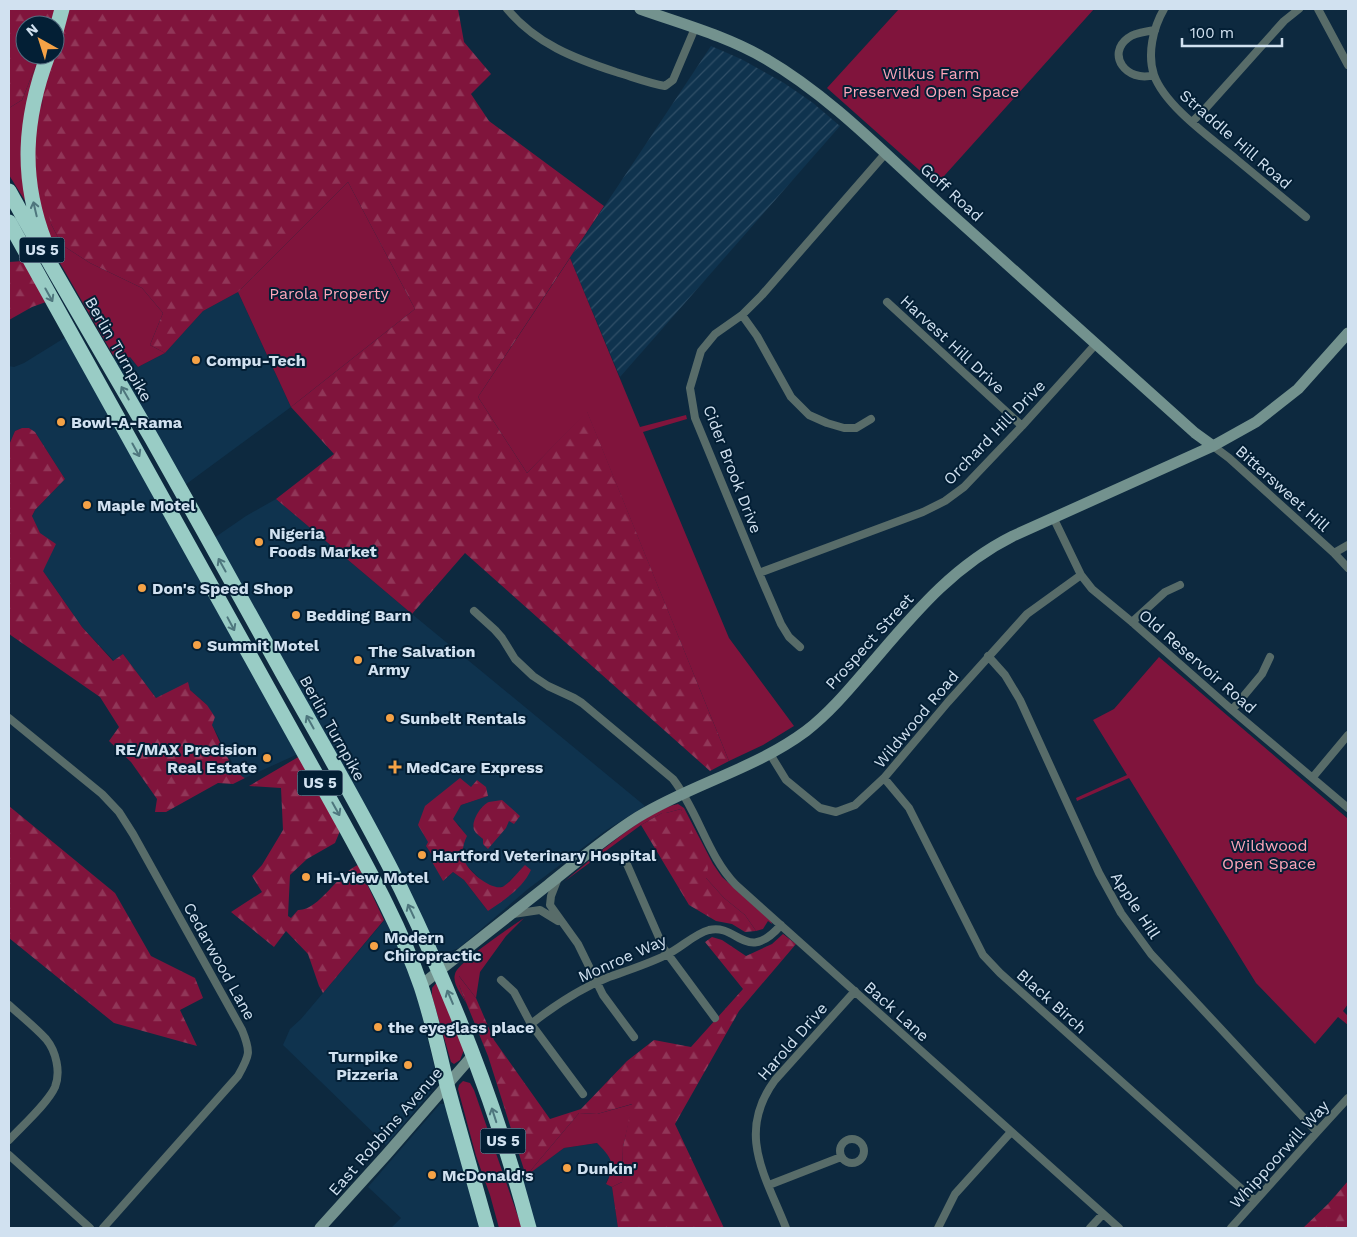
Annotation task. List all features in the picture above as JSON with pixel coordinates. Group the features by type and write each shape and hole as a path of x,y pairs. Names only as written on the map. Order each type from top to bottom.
{"highway":[{"path":"45,65 32,103 28,160 30,183 37,217 63,288"},
{"name":"Berlin Turnpike","path":"9,191 63,288 153,441 394,874 439,971 473,1055 508,1157 528,1228"},
{"name":"Berlin Turnpike","path":"9,222 372,875 403,942 431,1018 447,1084 487,1228"},
{"path":"302,751 320,740"}],"main road":[{"name":"Goff Road","path":"640,9 727,40 766,59 811,89 854,124 1095,345 1195,433 1213,446"},
{"name":"Prospect Street","path":"420,986 627,825 650,810 770,754 805,731 834,706 932,594 960,569 1002,541 1213,446 1256,422 1288,398 1348,333"},
{"name":"East Robbins Avenue","path":"320,1228 384,1158 473,1055"}],"street":[{"path":"507,9 542,41 568,54 585,62 649,83 665,86 673,80 695,28"},
{"name":"Straddle Hill Road","path":"1164,9 1152,41 1152,61 1154,75 1168,98 1192,122 1306,217"},
{"path":"1192,122 1284,21 1299,9"},
{"path":"1318,9 1348,65"},
{"path":"1154,75 1140,78 1131,74 1123,67 1119,51 1126,39 1132,35 1155,30"},
{"name":"Cider Brook Drive","path":"800,647 789,637 781,624 759,573 695,418 690,388 694,369 701,351 714,334 742,315 762,295 885,154"},
{"name":"Harvest Hill Drive","path":"887,302 1022,426"},
{"path":"742,315 757,336 790,398 809,415 844,428 856,428 871,419"},
{"name":"Orchard Hill Drive","path":"759,573 923,512 945,501 964,487 1095,345"},
{"name":"Bittersweet Hill","path":"1213,446 1230,458 1348,568"},
{"name":"Old Reservoir Road","path":"1053,517 1080,575 1092,590 1132,622 1348,808"},
{"name":"Bittersweet Hill","path":"1334,553 1348,545"},
{"name":"Wildwood Road","path":"770,754 786,780 820,808 836,812 855,805 884,778 988,656 1027,614 1080,575"},
{"path":"1132,622 1165,592 1180,585"},
{"name":"Back Lane","path":"474,611 495,630 515,660 533,676 548,686 582,703 673,779 683,794 721,868 736,885 1119,1228"},
{"name":"Apple Hill","path":"988,656 1005,675 1020,700 1099,874 1121,913 1151,954 1317,1132"},
{"path":"1232,710 1262,674 1270,657"},
{"name":"Cedarwood Lane","path":"9,718 102,794 119,812 143,851 242,1030 249,1047 247,1060 238,1076 103,1228"},
{"path":"1313,777 1348,735"},
{"name":"Black Birch","path":"884,778 909,808 983,955 1000,973 1255,1202"},
{"path":"626,862 661,943 715,1018"},
{"path":"559,876 550,900 552,908 578,944 603,995 634,1037"},
{"path":"511,914 540,910 564,925"},
{"name":"Monroe Way","path":"531,1024 563,1000 596,983 668,954 708,930 719,930 745,942 754,942 771,936 781,925"},
{"path":"501,980 514,992 531,1024 583,1094"},
{"name":"Harold Drive","path":"786,1228 758,1156 755,1138 757,1119 765,1094 782,1071 855,991"},
{"path":"9,1004 47,1040 56,1058 58,1074 56,1086 48,1098 9,1140"},
{"name":"Whippoorwill Way","path":"1231,1228 1348,1098"},
{"path":"938,1228 955,1194 1012,1132"},
{"path":"9,1155 90,1228"},
{"path":"769,1185 841,1157"},
{"path":"1090,1228 1103,1214"}],"shaded area":[{"path":"711,46 741,59 784,83 813,103 840,126 620,377 570,258"},
{"path":"238,292 291,407 185,485 112,358 113,355 122,361 130,357 138,367 165,353 203,311"},
{"path":"66,337 298,754 245,778 239,775 212,725 207,705 190,690 156,698 123,654 114,661 82,627 43,571 40,533 32,517 35,510 65,479 35,432 29,428 15,431 9,445 9,366 14,367 24,363"},
{"path":"276,499 645,806 605,831 528,889 459,948 448,952 439,951 433,944 214,538 246,516","holes":["477,780 488,796 461,805 452,819 460,826 465,864 483,882 496,888 505,886 515,875 488,911 464,880 453,872 443,881 432,860 434,858 426,846","482,807 520,816 509,821 483,844 483,839 473,827"]},
{"path":"388,916 411,971 437,1077 430,1093 386,1145 283,1045 290,1029 301,1019"},
{"path":"440,1104 446,1104 481,1228 391,1228 401,1218 368,1187"},
{"path":"597,1143 611,1160 611,1173 606,1183 612,1187 618,1228 534,1228 522,1178 564,1148"}],"green space":[{"path":"9,9 54,9 55,15 15,15 15,65 36,65 22,100 9,108"},
{"path":"69,9 458,9 464,42 491,74 471,94 489,121 604,206 478,397 527,473 587,411 729,761 710,771 465,553 412,614 276,499 334,454 291,407 415,309 348,182 238,292 203,311 165,353 150,345 163,313 142,288 90,263 62,245 51,224 35,151 42,110 43,87 50,65 65,65 65,21"},
{"name":"Wilkus Farm Preserved Open Space","path":"899,9 1094,9 936,185 827,88"},
{"path":"36,65 42,65 27,204 9,175 9,108 22,100"},
{"path":"43,87 42,110 51,224 62,245 90,263 142,288 163,313 150,345 165,353 138,367 130,357 122,361 113,355 53,251 45,230 35,175 35,125"},
{"name":"Parola Property","path":"348,182 415,309 291,407 238,292"},
{"path":"570,258 640,427 686,415 687,419 643,432 729,638 794,726 763,745 729,761 587,412 527,473 478,397"},
{"path":"24,261 46,302 32,307 9,320 9,262"},
{"path":"29,428 35,432 65,479 35,510 32,516 40,533 56,544 43,571 82,627 113,661 123,654 156,698 188,682 190,690 207,705 215,717 212,725 222,746 235,769 245,778 233,784 218,783 166,812 155,812 157,799 131,762 109,741 119,727 100,697 9,634 9,445 15,431"},
{"name":"Wildwood Open Space","path":"1159,657 1348,817 1348,1004 1343,1011 1348,1016 1348,1025 1338,1017 1315,1044 1256,983 1129,778 1077,801 1076,798 1127,775 1093,720 1114,709"},
{"path":"300,756 340,831 335,843 307,859 290,875 288,916 291,918 298,910 306,909 313,905 343,876 358,865 384,920 323,993 308,954 286,931 274,947 231,912 262,892 252,876 262,865 283,830 281,788 249,786"},
{"path":"460,778 471,787 477,780 486,787 488,796 461,805 453,819 467,836 463,852 467,866 481,879 497,887 502,887 525,865 531,870 518,888 488,911 464,880 453,872 443,881 431,860 434,858 426,846 428,842 418,825 425,806"},
{"path":"502,800 520,816 514,824 509,821 506,828 488,849 483,844 483,839 474,830 474,822 483,806 489,802"},
{"path":"678,804 684,808 713,864 722,877 771,921 772,924 768,921 763,929 756,931 745,915 724,898 706,878 681,809 662,813 641,825 565,881 635,825 665,808"},
{"path":"9,806 115,893 151,956 195,978 203,998 180,1010 197,1046 114,1023 9,938"},
{"path":"681,809 706,860 708,868 706,878 724,898 745,915 756,931 745,932 732,924 716,921 689,905 641,825 662,813"},
{"path":"524,918 506,936 480,972 476,998 459,976 459,985 466,1003 454,978 458,969 465,961"},
{"path":"783,934 796,944 739,1011 675,1124 724,1228 618,1228 612,1187 622,1182 623,1147 632,1104 597,1114 579,1113 526,1176 488,1056 459,985 458,975 476,998 494,1040 550,1119 581,1109 627,1061 654,1040 691,1047 743,989 705,942 712,937 722,940 746,956 772,944"},
{"path":"437,982 464,1050 460,1060 454,1064 451,1062 432,996 432,988"},
{"path":"463,1081 470,1083 474,1090 522,1228 499,1228 476,1156 458,1089"},
{"path":"633,1104 623,1147 622,1182 612,1187 606,1184 612,1166 609,1157 597,1143 564,1148 526,1176 579,1113 597,1114"},
{"path":"1348,1181 1348,1228 1303,1228 1328,1204"}],"place":[{"name":"Compu-Tech","path":"196,360"},
{"name":"Bowl-A-Rama","path":"61,422"},
{"name":"Maple Motel","path":"87,505"},
{"name":"Nigeria Foods Market","path":"259,542"},
{"name":"Don's Speed Shop","path":"142,588"},
{"name":"Bedding Barn","path":"296,615"},
{"name":"Summit Motel","path":"197,645"},
{"name":"The Salvation Army","path":"358,660"},
{"name":"Sunbelt Rentals","path":"390,718"},
{"name":"RE/MAX Precision Real Estate","path":"267,758"},
{"name":"MedCare Express","path":"395,767"},
{"name":"Hartford Veterinary Hospital","path":"422,855"},
{"name":"Hi-View Motel","path":"306,877"},
{"name":"Modern Chiropractic","path":"374,946"},
{"name":"the eyeglass place","path":"378,1027"},
{"name":"Turnpike Pizzeria","path":"408,1065"},
{"name":"Dunkin'","path":"567,1168"},
{"name":"McDonald's","path":"432,1175"}]}
